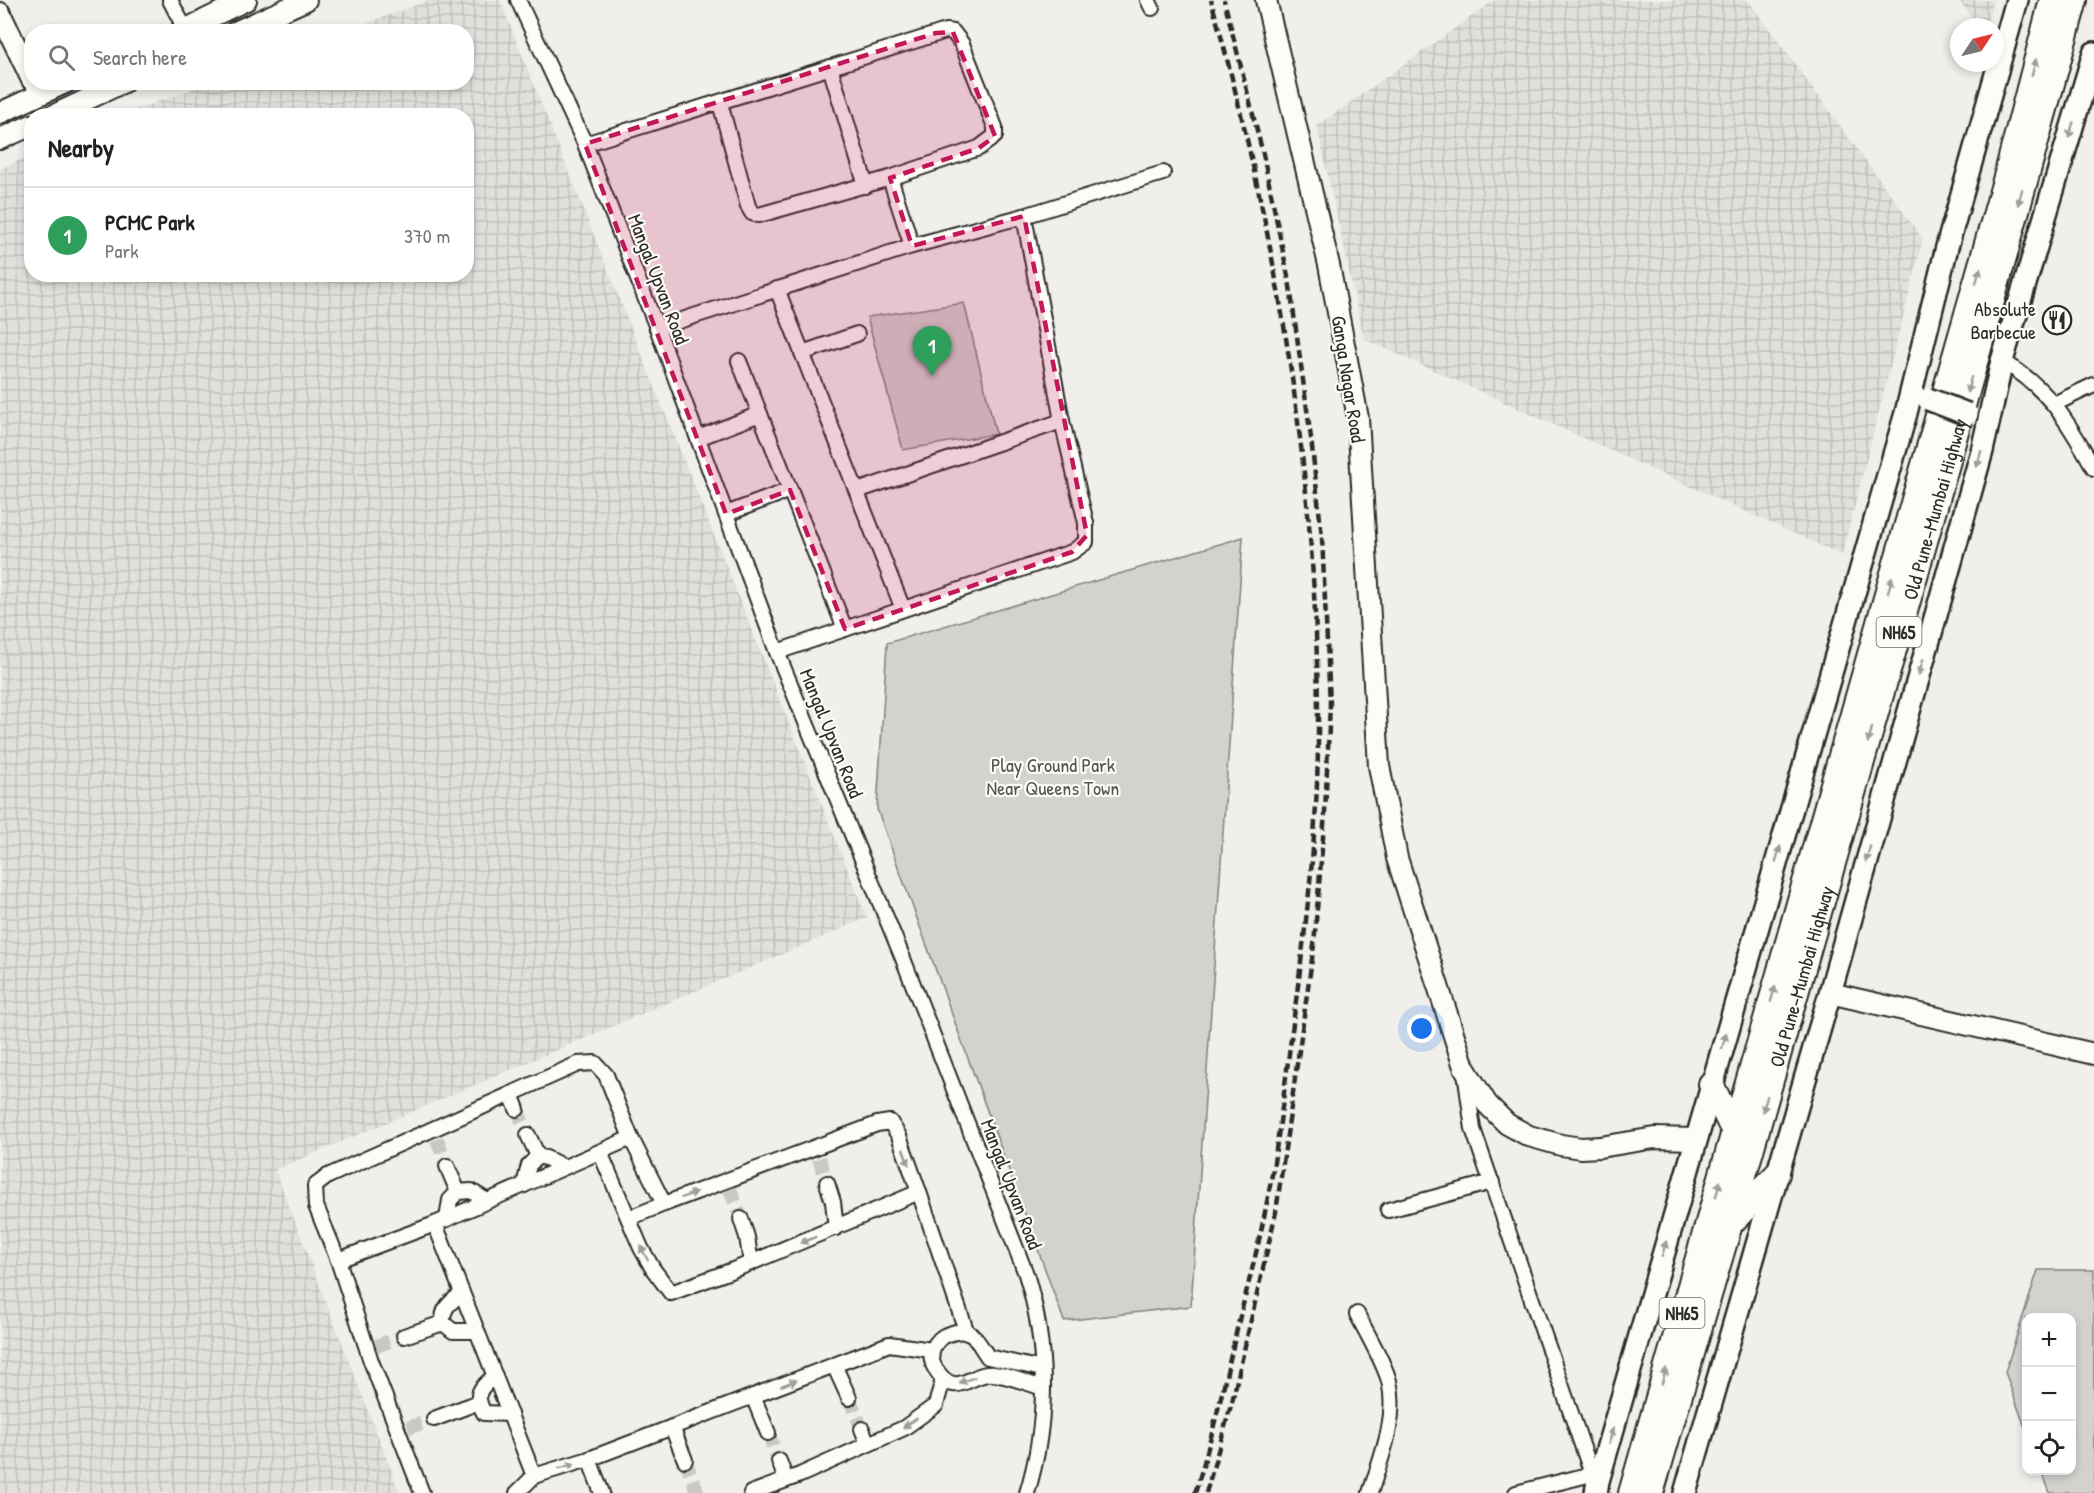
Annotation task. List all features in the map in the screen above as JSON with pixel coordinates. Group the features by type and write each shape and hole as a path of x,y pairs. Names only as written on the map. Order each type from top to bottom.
{"highway":[{"name":"Old Pune–Mumbai Highway","path":"1734,1132 2006,177 2052,0"},
{"name":"Old Pune–Mumbai Highway","path":"1730,1224 1944,475 2074,0"},
{"path":"1711,1084 1734,1132"},
{"name":"NH65","path":"1631,1493 1734,1132"},
{"path":"1730,1224 1777,1174"},
{"name":"NH65","path":"1651,1493 1730,1224"}],"main road":[{"path":"196,24 246,0"},
{"path":"254,24 306,0"},
{"name":"Ganga Nagar Road","path":"1266,0 1329,265 1358,418 1379,766 1386,805 1397,858 1464,1067 1487,1104 1507,1124 1529,1136 1581,1148 1654,1138 1695,1139"},
{"path":"1595,1483 1711,1084 1920,396 1947,247 2017,0"},
{"path":"0,13 24,65"},
{"path":"1685,1493 1830,993 1988,422 2002,361 2094,53"},
{"path":"0,113 29,90"},
{"path":"36,90 46,108"},
{"path":"67,108 107,90"},
{"path":"0,139 24,128"},
{"path":"1920,396 1988,422"},
{"path":"1830,993 2094,1054"}],"street":[{"path":"170,0 180,24"},
{"name":"Mangal Upvan Road","path":"518,0 585,144 657,328 777,652 902,956 1023,1267 1036,1306 1041,1338 1043,1388 1041,1440 1027,1493"},
{"path":"585,144 946,30 958,36 995,127 995,136 979,148 890,178 759,215 752,213 748,207 720,103"},
{"path":"830,67 866,186"},
{"path":"657,328 912,246 1024,216 1163,173"},
{"path":"890,178 912,246"},
{"path":"777,652 1072,552 1086,542 1086,523 1062,421 1024,216"},
{"path":"777,289 903,609"},
{"path":"802,353 857,334"},
{"path":"739,361 845,629"},
{"path":"2002,361 2038,386 2054,404 2094,468"},
{"path":"2054,404 2094,385"},
{"path":"698,438 760,414"},
{"path":"857,491 1062,421"},
{"path":"726,514 790,490"},
{"path":"422,1493 403,1430 316,1206 315,1186 328,1176 434,1134 511,1094 578,1064 595,1063 606,1075 631,1138 664,1204"},
{"path":"1464,1067 1473,1129 1595,1483 1516,1493"},
{"path":"511,1094 517,1109"},
{"path":"629,1218 817,1153 877,1124 890,1122 899,1136 968,1333"},
{"path":"528,1135 538,1156"},
{"path":"338,1260 441,1221 631,1138"},
{"path":"600,1152 645,1255 671,1293 766,1257 919,1192"},
{"path":"538,1156 564,1167"},
{"path":"524,1185 529,1165 538,1156"},
{"path":"447,1166 458,1192"},
{"path":"1388,1210 1492,1182"},
{"path":"827,1183 833,1202 836,1228"},
{"path":"487,1201 471,1191 458,1192 450,1200 441,1221 462,1293 534,1476"},
{"path":"833,1202 851,1221"},
{"path":"741,1219 747,1237 751,1263"},
{"path":"747,1237 766,1257"},
{"path":"462,1293 448,1304 442,1313 443,1323 453,1331 477,1331"},
{"path":"1357,1314 1389,1379 1392,1405 1387,1436 1370,1493"},
{"path":"404,1336 443,1323"},
{"path":"1042,1369 988,1357 979,1340 968,1333 955,1332 944,1336 932,1350 935,1369 943,1379 954,1384 967,1383 983,1374 993,1373 1043,1388"},
{"path":"517,1493 534,1476 589,1460 889,1344 932,1350"},
{"path":"834,1365 849,1398"},
{"path":"495,1376 483,1385 478,1394 478,1402 484,1413 510,1414"},
{"path":"750,1493 786,1480 904,1428 936,1405 943,1379"},
{"path":"753,1396 768,1433"},
{"path":"434,1419 478,1402"},
{"path":"672,1427 685,1460"},
{"path":"862,1429 868,1444"},
{"path":"589,1460 602,1493"},
{"path":"779,1461 786,1480"}],"highlighted area":[{"path":"953,32 995,136 979,148 890,178 912,246 1024,216 1087,535 1072,552 845,629 790,490 726,514 585,144 936,33"}],"shaded area":[{"path":"430,0 500,0 867,918 275,1170 400,1493 0,1493 0,169 24,158 24,282 474,282 474,108 140,108 190,90 474,90 474,24 365,24"},
{"path":"1495,0 1748,0 1923,239 1842,555 1364,339 1317,126"},
{"path":"1959,0 1993,0 1988,18 1972,18"}],"green space":[{"path":"964,303 996,434 903,450 867,317"},
{"name":"Play Ground Park Near Queens Town","path":"1243,537 1191,1306 1064,1321 877,809 887,643"},
{"path":"2038,1270 2094,1270 2094,1493 2050,1493 2043,1475 2076,1475 2076,1313 2024,1313"},
{"path":"2022,1319 2022,1419 2005,1372"}],"tunnel":[{"path":"517,1109 528,1135"},
{"path":"437,1139 447,1166"},
{"path":"819,1158 827,1183"},
{"path":"730,1189 741,1219"},
{"path":"376,1346 404,1336"},
{"path":"849,1398 862,1429"},
{"path":"408,1428 434,1419"},
{"path":"768,1433 779,1461"},
{"path":"685,1460 698,1493"}],"railway":[{"path":"1195,1493 1256,1251 1274,1164 1308,906 1318,758 1316,630 1310,538 1289,357 1274,267 1255,177 1235,88 1211,0"},
{"path":"1206,1493 1232,1402 1276,1212 1314,945 1325,813 1330,704 1322,537 1290,286 1263,154 1224,0"}],"place":[{"name":"Absolute Barbecue","path":"2057,320"},
{"name":"PCMC Park","path":"932,376"}]}
